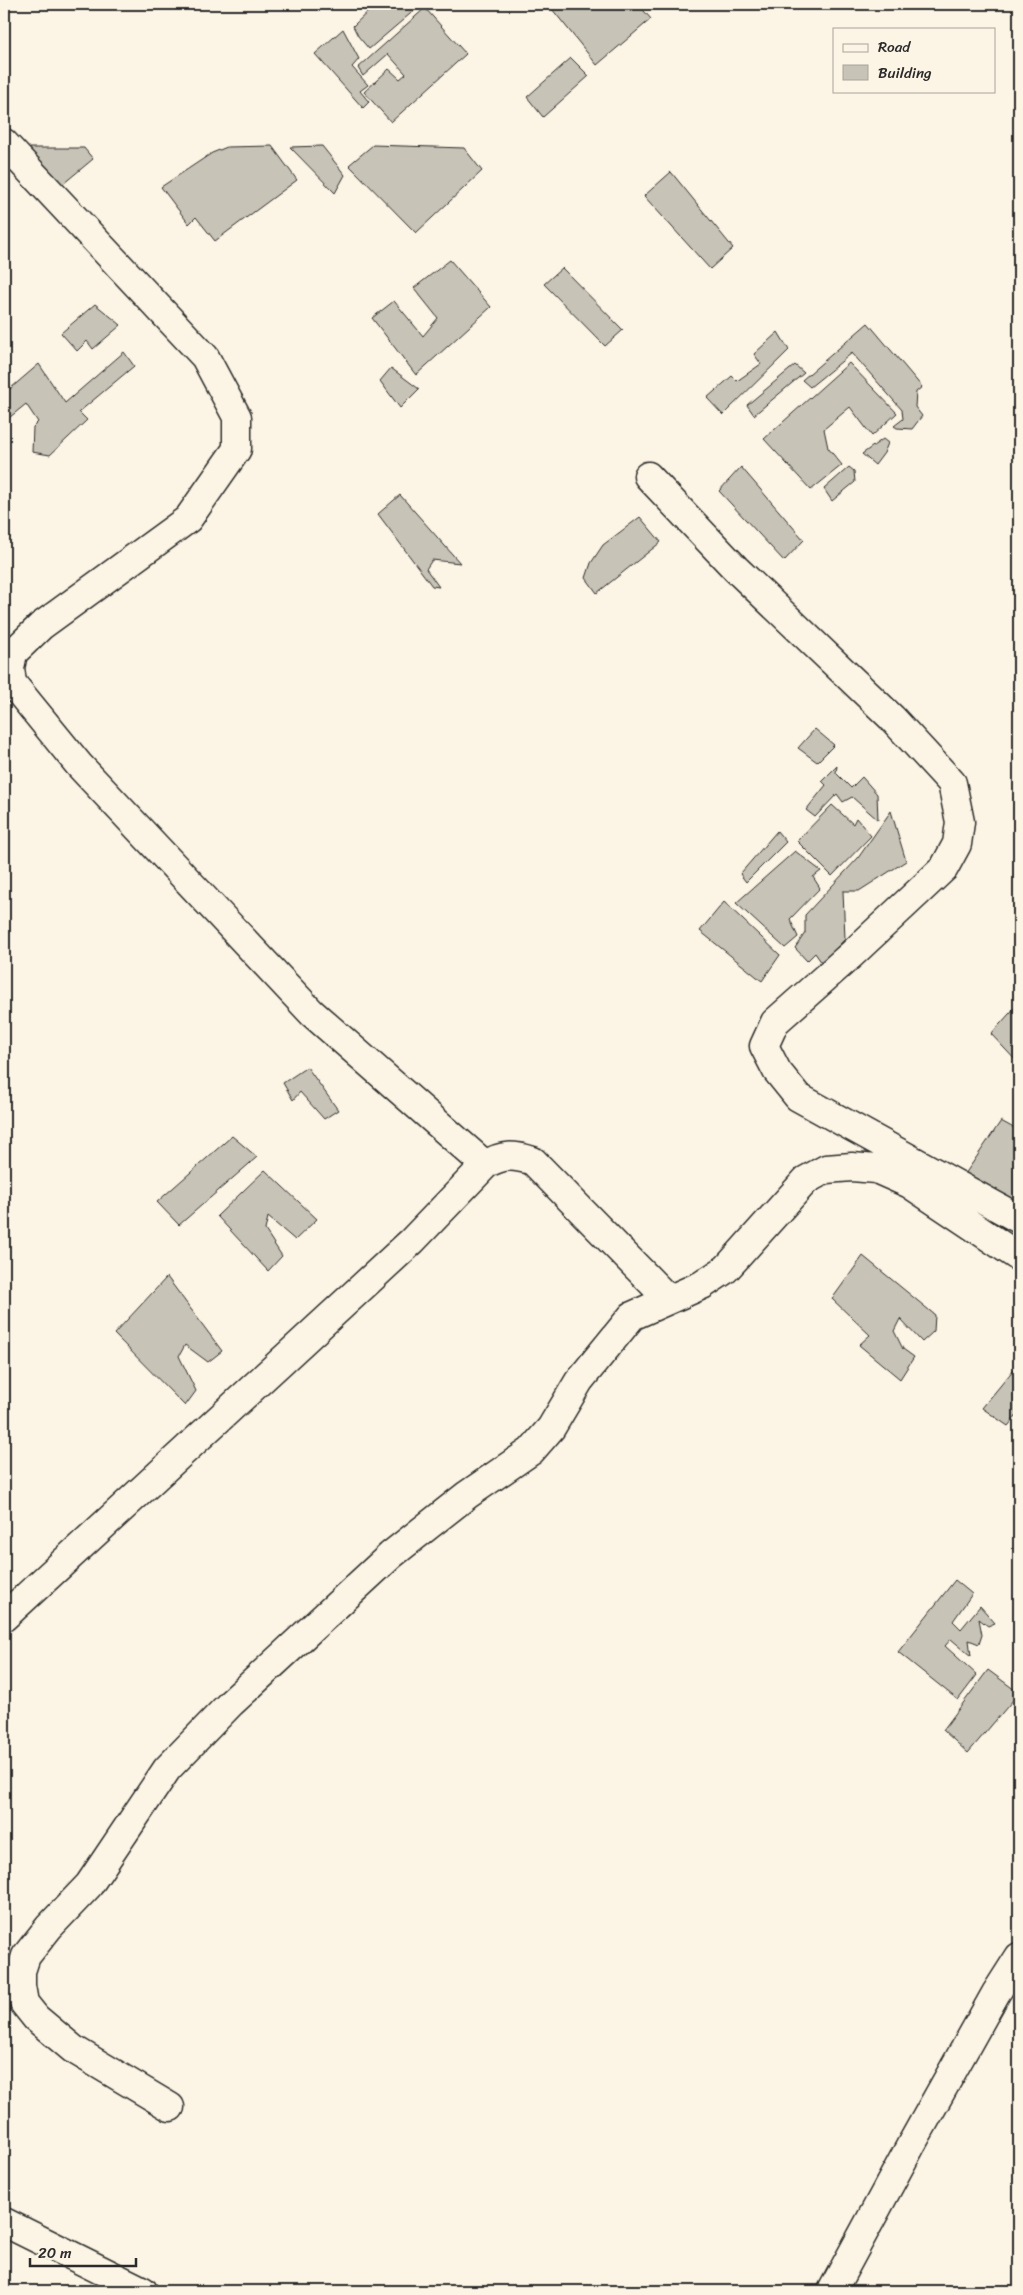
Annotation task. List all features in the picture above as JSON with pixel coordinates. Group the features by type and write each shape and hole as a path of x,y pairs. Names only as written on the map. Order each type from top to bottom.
{"street":[{"path":"4,143 205,357 237,417 237,449 188,519 40,626 12,654 10,668 12,684 80,765 312,1013 485,1164"},
{"path":"648,476 736,569 892,718 952,783 960,822 957,844 944,868 852,954 775,1022 764,1046 777,1071 798,1097 1019,1219"},
{"path":"4,1617 412,1241 485,1164 498,1157 515,1155 533,1161 668,1299"},
{"path":"170,2107 74,2049 36,2018 24,2003 20,1986 20,1971 26,1956 49,1927 90,1885 168,1769 231,1703 391,1556 467,1495 531,1451 551,1428 579,1381 632,1316 702,1285 726,1269 806,1180 826,1169 852,1167 876,1169 910,1184 1019,1257"},
{"path":"832,2291 911,2145 996,1994 1019,1957"},
{"path":"4,2222 143,2291"}],"building":[{"path":"376,4 414,4 417,8 369,49 358,36 353,26"},
{"path":"548,4 638,4 651,19 597,65"},
{"path":"425,8 466,54 391,122 364,92 389,69 400,79 406,74 388,54 363,76 358,68"},
{"path":"343,29 359,59 352,67 368,85 360,91 369,102 363,108 315,54"},
{"path":"571,58 589,76 543,117 527,97"},
{"path":"373,145 464,148 482,171 416,233 349,165"},
{"path":"272,146 297,180 215,241 196,217 189,224 161,187 212,153 227,147"},
{"path":"322,146 345,175 335,193 290,147"},
{"path":"30,148 84,148 93,159 51,194 26,160"},
{"path":"671,172 733,248 710,269 644,196"},
{"path":"450,260 491,307 416,375 372,318 394,301 423,336 438,318 414,288"},
{"path":"562,268 623,330 605,346 544,284"},
{"path":"95,304 121,325 93,349 87,341 77,351 61,333"},
{"path":"868,323 922,387 916,392 915,407 922,416 912,429 894,426 903,419 902,410 852,353 810,387 802,380"},
{"path":"778,332 789,350 723,415 707,398 732,376 737,381 761,364 754,354"},
{"path":"124,352 134,366 79,412 87,420 50,455 32,452 33,427 38,422 26,404 4,422 4,394 39,364 65,403"},
{"path":"849,363 897,413 872,436 850,407 824,429 828,448 842,465 811,490 764,439"},
{"path":"795,365 804,373 754,415 747,405"},
{"path":"391,368 419,389 400,408 380,381"},
{"path":"883,439 888,443 884,453 875,465 862,454"},
{"path":"741,467 804,540 784,561 719,491"},
{"path":"849,467 854,471 855,482 832,501 824,489"},
{"path":"400,495 460,563 432,560 426,569 439,587 432,586 378,514"},
{"path":"640,517 661,542 597,593 586,578 591,563 603,545"},
{"path":"815,729 834,745 817,762 798,748"},
{"path":"837,766 836,773 851,788 862,777 877,794 878,820 852,797 843,802 837,794 815,817 806,810 826,785 822,781"},
{"path":"832,805 853,824 856,818 871,836 832,876 797,841"},
{"path":"891,811 906,861 859,891 843,891 845,939 822,963 815,953 807,961 795,948 805,933 805,915 858,858"},
{"path":"777,831 786,842 746,882 740,874"},
{"path":"795,851 821,871 813,877 820,888 790,919 798,937 785,948 736,903"},
{"path":"724,902 780,955 762,981 700,931"},
{"path":"1019,1003 1019,1064 991,1034"},
{"path":"307,1067 338,1110 324,1119 300,1092 293,1100 283,1083"},
{"path":"1001,1121 1019,1131 1019,1209 963,1177"},
{"path":"232,1136 257,1157 179,1225 157,1202"},
{"path":"265,1170 317,1219 295,1240 268,1217 265,1230 282,1256 268,1271 217,1216"},
{"path":"863,1256 935,1315 934,1331 922,1342 900,1319 894,1331 903,1349 914,1357 900,1379 859,1345 870,1335 832,1299"},
{"path":"167,1277 222,1351 208,1362 185,1345 179,1356 196,1391 185,1406 114,1334"},
{"path":"1019,1363 1019,1413 1008,1426 982,1408"},
{"path":"955,1580 972,1594 953,1621 961,1629 980,1606 995,1623 988,1626 979,1619 982,1635 979,1644 969,1640 971,1656 951,1639 945,1646 977,1675 958,1700 898,1652"},
{"path":"988,1670 1019,1693 968,1753 943,1730"}]}
